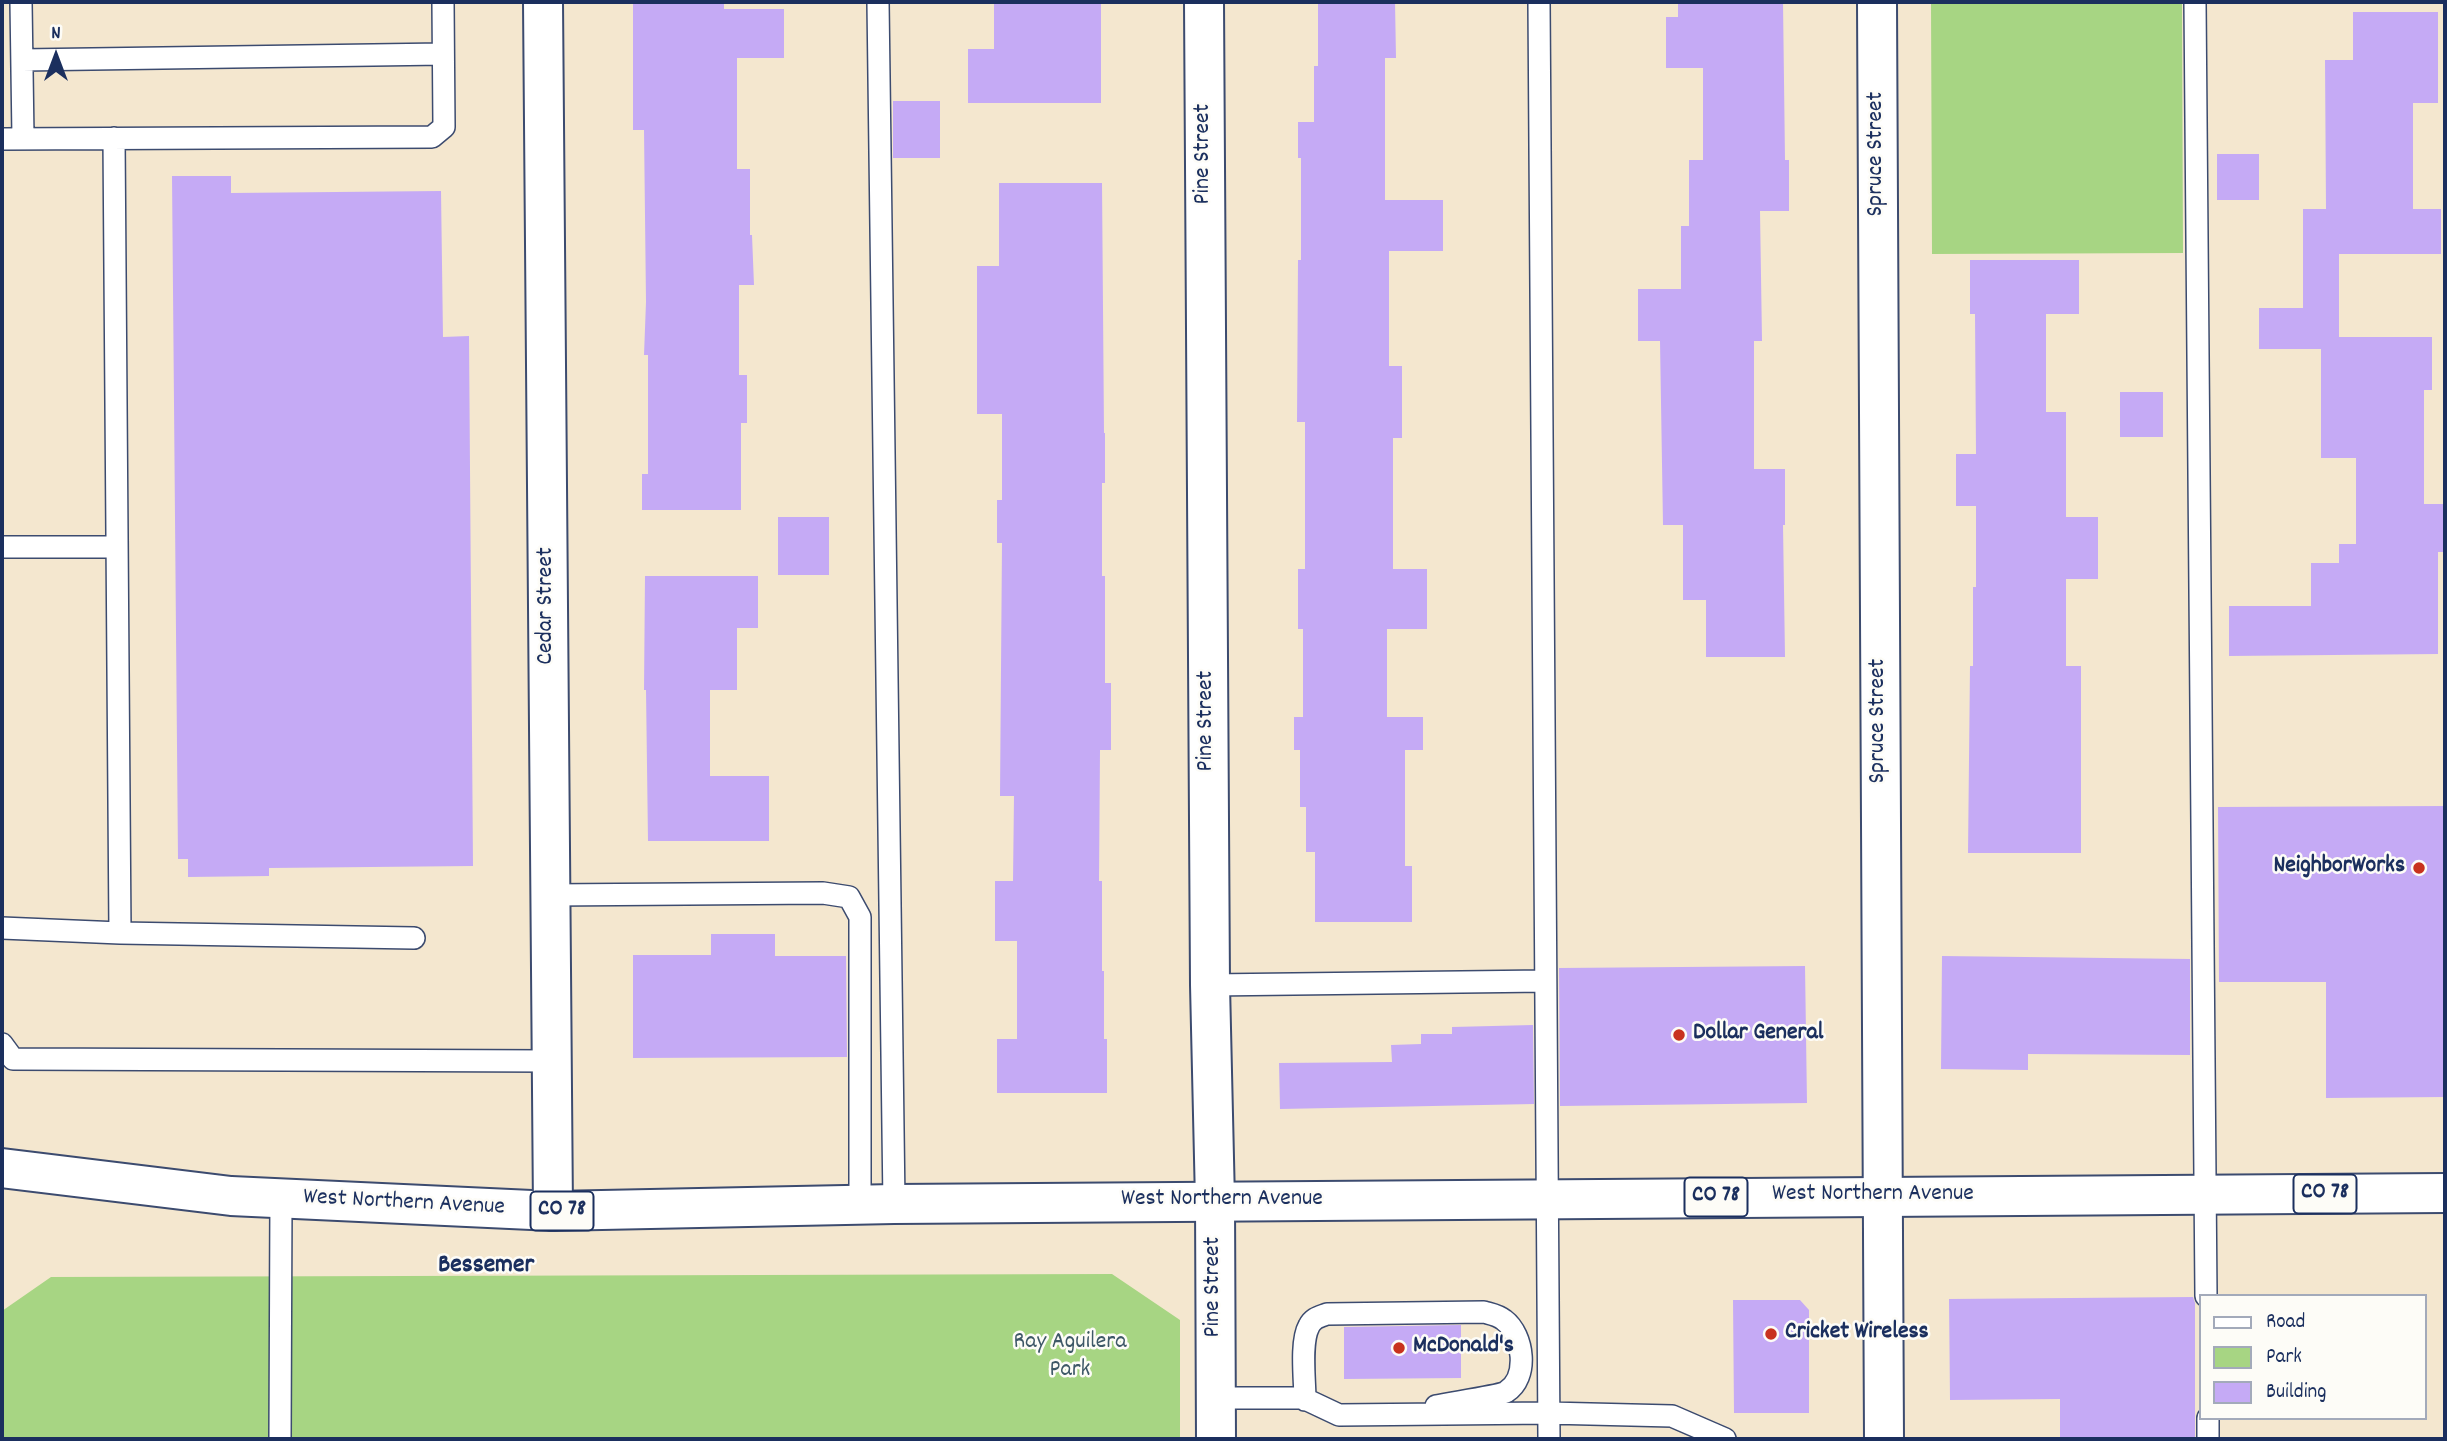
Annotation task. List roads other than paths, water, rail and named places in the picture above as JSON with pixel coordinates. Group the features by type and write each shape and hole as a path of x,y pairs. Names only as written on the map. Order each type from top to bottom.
{"street":[{"name":"Cedar Street","path":"543,2 553,1211"},
{"name":"Pine Street","path":"1204,2 1210,985 1215,1201 1216,1439"},
{"name":"Spruce Street","path":"1877,2 1884,1439"},
{"name":"West Northern Avenue","path":"2,1168 231,1196 553,1211 877,1204 2445,1194"}],"lane":[{"path":"21,2 22,60 12,138 432,137 444,127 443,2"},
{"path":"877,1204 878,2"},
{"path":"1539,2 1549,1439"},
{"path":"2195,2 2206,1294"},
{"path":"22,60 443,54"},
{"path":"114,138 120,933"},
{"path":"2,547 117,547"},
{"path":"550,895 823,893 849,897 860,917 877,1204"},
{"path":"2,928 120,933 414,938"},
{"path":"1210,985 1545,981"},
{"path":"2,1044 13,1059 552,1061"},
{"path":"280,1439 281,1198"},
{"path":"1305,1400 1305,1341 1307,1328 1314,1318 1327,1314 1484,1312 1504,1320 1515,1331 1520,1348 1520,1368 1517,1382 1504,1393 1468,1398 1397,1415"},
{"path":"1216,1398 1305,1400 1339,1415 1549,1413 1672,1416 1724,1439"},
{"path":"2208,1420 2208,1439"}],"place":[{"name":"NeighborWorks","path":"2419,868"},
{"name":"Dollar General","path":"1679,1035"},
{"name":"Cricket Wireless","path":"1771,1334"},
{"name":"McDonald's","path":"1399,1348"}],"district":[{"name":"Bessemer","path":"486,1267"}],"park label":[{"name":"Ray Aguilera Park","path":"1070,1358"}]}
